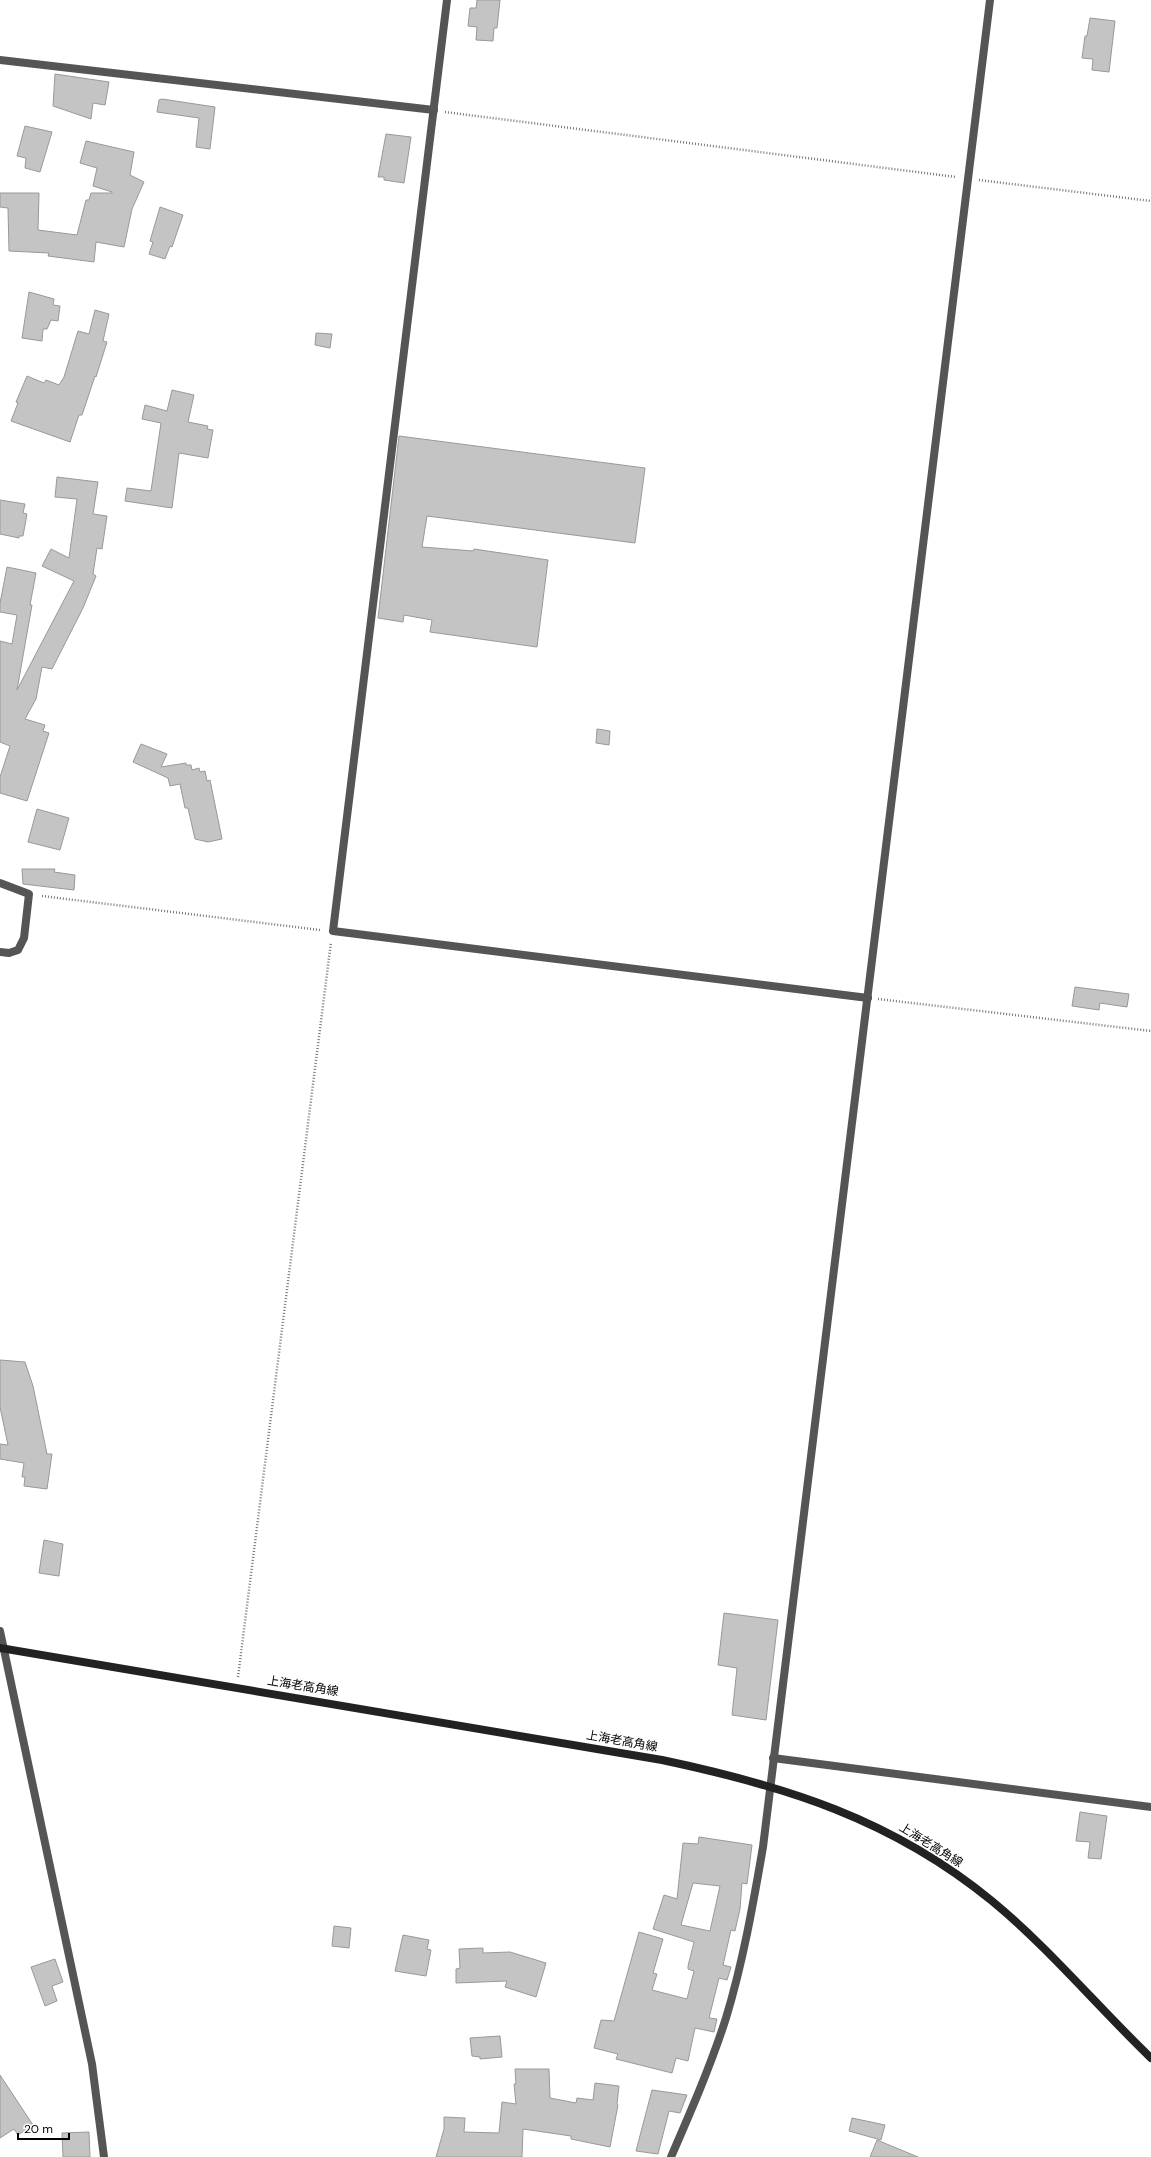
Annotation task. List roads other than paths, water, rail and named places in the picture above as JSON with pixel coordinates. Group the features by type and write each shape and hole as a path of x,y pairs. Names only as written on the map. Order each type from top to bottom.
{"main road":[{"name":"上海老高角線","path":"2,1648 662,1760 728,1774 849,1813 892,1834 963,1879 992,1902 1034,1940 1151,2058"}],"street":[{"path":"447,0 333,931 868,998"},
{"path":"671,2157 701,2087 726,2017 750,1920 763,1847 769,1786 868,998 990,0"},
{"path":"0,60 434,110"},
{"path":"0,883 29,894 24,938 18,950 9,953 0,952"},
{"path":"0,1632 2,1648 92,2064 104,2157"},
{"path":"773,1758 1151,1807"}]}
